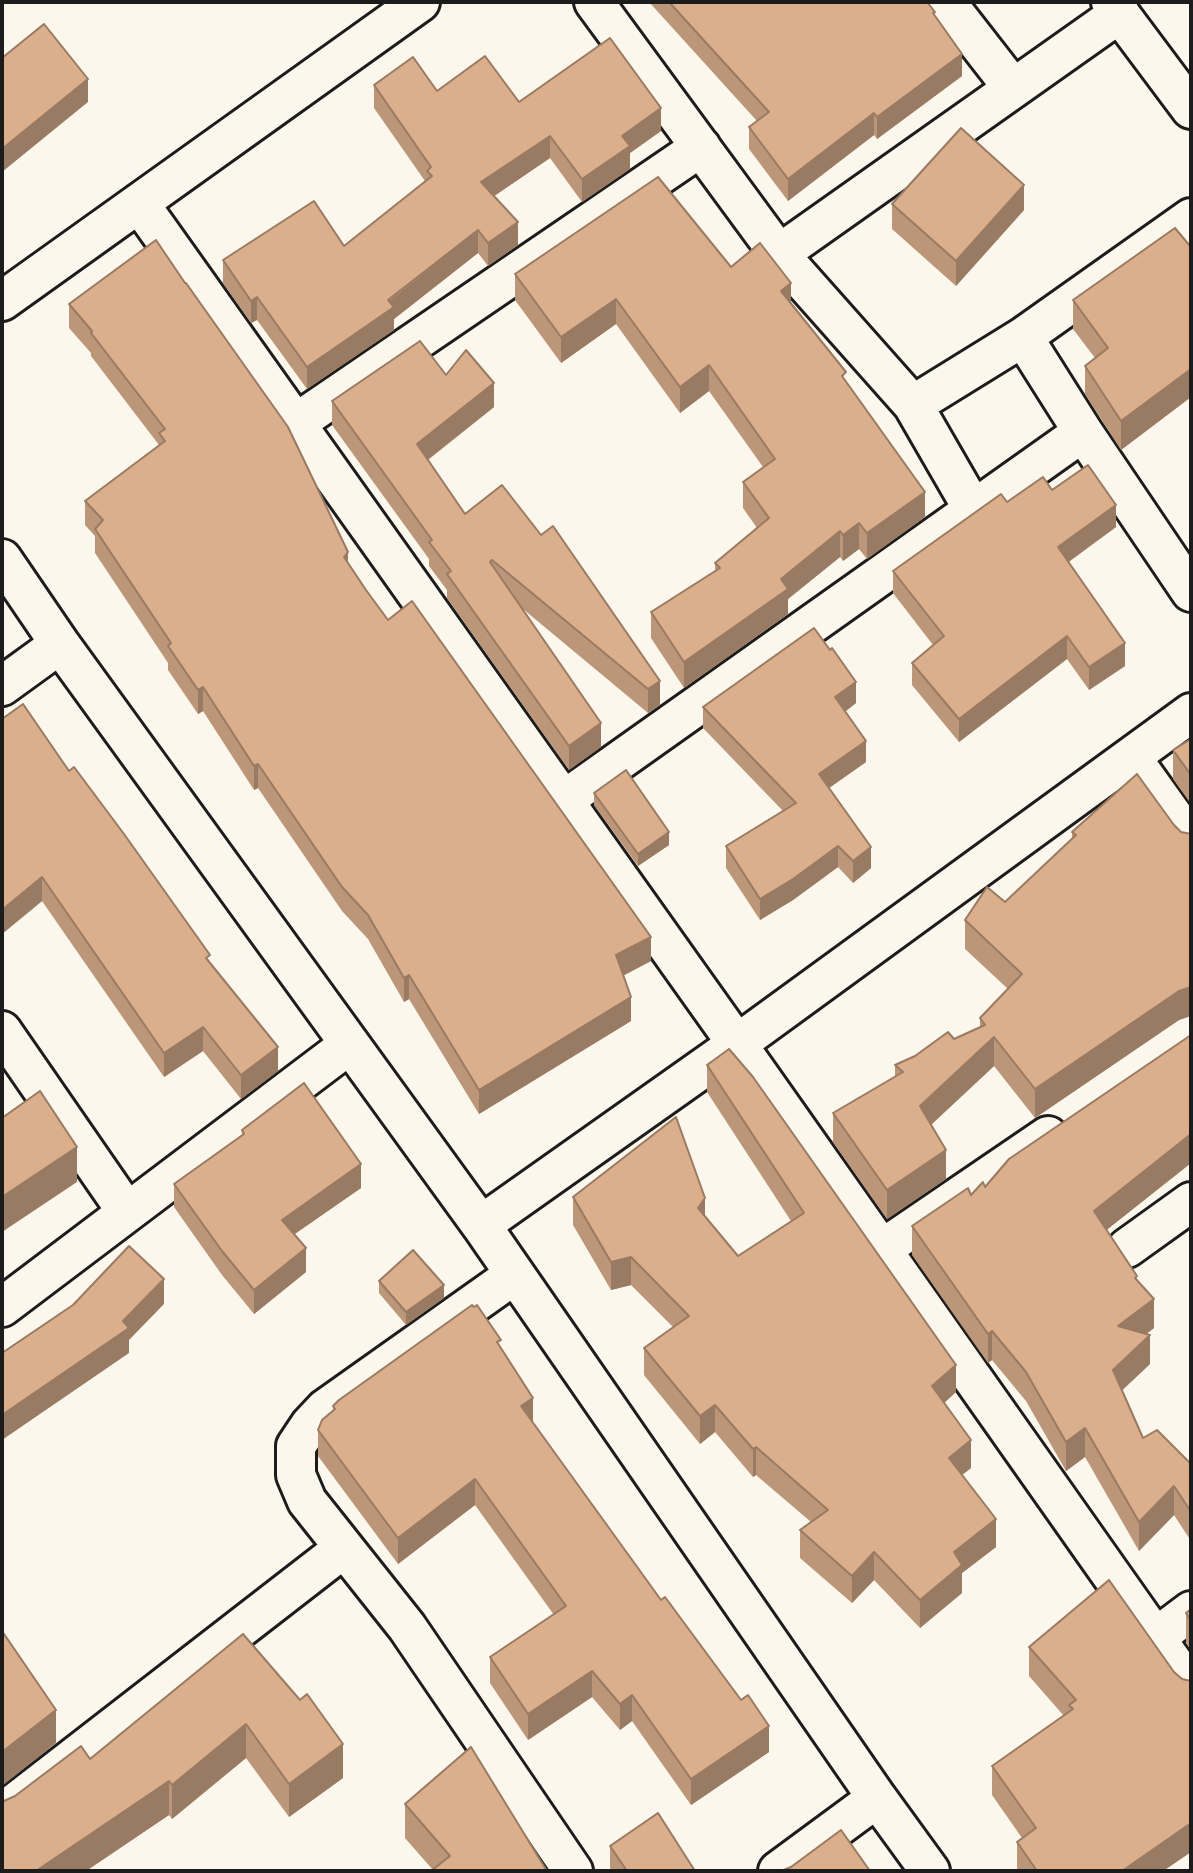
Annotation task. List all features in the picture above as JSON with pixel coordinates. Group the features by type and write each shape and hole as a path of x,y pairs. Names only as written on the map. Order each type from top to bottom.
{"street":[{"path":"2,301 420,2"},
{"path":"594,2 779,254 912,405 974,509"},
{"path":"946,2 1013,88"},
{"path":"779,254 1013,88 1116,7 1191,109"},
{"path":"296,423 701,147"},
{"path":"139,203 1191,1688"},
{"path":"912,405 1023,337 1191,218"},
{"path":"1023,337 1083,432 1191,592"},
{"path":"564,800 1083,432"},
{"path":"2,559 60,644 481,1224 930,1871"},
{"path":"2,686 60,644"},
{"path":"481,1224 737,1044 1191,713"},
{"path":"1131,757 1191,841"},
{"path":"2,1031 127,1212"},
{"path":"2,1307 349,1044"},
{"path":"882,1249 1077,1116"},
{"path":"1127,1248 1191,1202"},
{"path":"514,1275 325,1409 296,1446 296,1475 307,1501 407,1627 573,1871"},
{"path":"2,1814 344,1548"},
{"path":"1155,1638 1191,1611"},
{"path":"779,1871 877,1798"}],"building":[{"path":"669,2 927,2 962,54 877,117 874,113 788,179 749,127 769,112"},
{"path":"44,24 88,79 2,149 2,58"},
{"path":"610,38 661,108 622,136 630,146 582,179 550,136 481,182 518,222 488,243 478,230 388,300 394,307 307,367 257,297 251,301 223,260 314,201 344,246 432,176 427,171 431,167 374,85 413,57 437,91 485,56 519,102"},
{"path":"961,128 1024,185 956,261 892,204"},
{"path":"658,177 731,267 760,243 791,283 781,291 846,372 842,376 925,492 867,533 859,523 843,535 840,531 781,579 788,589 684,662 651,612 720,568 715,563 769,518 743,482 775,459 709,365 680,387 616,299 561,337 515,274"},
{"path":"1175,228 1191,245 1191,369 1121,421 1085,366 1108,348 1073,300"},
{"path":"156,240 288,427 348,552 344,557 366,590 388,620 412,601 651,937 616,955 631,997 479,1090 409,975 404,978 368,915 342,887 258,764 254,766 203,687 198,690 168,646 171,643 95,529 103,520 85,501 165,441 159,433 165,429 69,304"},
{"path":"420,341 446,375 466,350 494,383 417,444 465,514 502,485 541,535 553,526 660,681 648,689 492,560 490,562 601,723 569,746 447,574 451,571 429,542 432,540 332,401"},
{"path":"1088,465 1116,505 1058,547 1125,643 1089,667 1067,636 959,719 912,663 944,636 893,571 1001,494 1007,502 1043,477 1052,490"},
{"path":"814,628 856,682 835,697 866,741 819,774 871,847 853,861 838,846 760,899 726,846 796,803 703,707"},
{"path":"23,704 69,771 74,767 124,834 210,955 206,958 278,1047 241,1075 203,1027 164,1053 42,877 2,910 2,719"},
{"path":"1191,739 1191,775 1173,750"},
{"path":"626,770 669,832 638,854 594,793"},
{"path":"1137,774 1174,825 1181,832 1191,834 1191,987 1179,991 1035,1089 994,1037 920,1106 946,1150 887,1190 833,1113 903,1072 895,1065 915,1056 948,1032 954,1039 985,1025 980,1018 1022,974 965,920 987,887 1005,902 1076,835 1072,832"},
{"path":"1191,1035 1191,1134 1094,1211 1137,1276 1135,1278 1154,1299 1118,1326 1150,1335 1113,1370 1143,1438 1157,1430 1191,1464 1191,1512 1174,1486 1139,1522 1085,1428 1066,1442 1026,1372 992,1331 988,1334 912,1226 968,1188 971,1195 983,1182 985,1187 1009,1159"},
{"path":"729,1049 753,1077 956,1365 932,1386 971,1440 949,1458 996,1519 954,1552 962,1565 920,1600 874,1552 852,1576 800,1530 828,1510 756,1447 753,1449 715,1405 700,1416 644,1348 689,1316 631,1257 611,1262 573,1197 676,1117 705,1198 698,1208 738,1256 804,1213 707,1065"},
{"path":"304,1083 361,1164 282,1220 306,1248 254,1290 174,1184 244,1134 242,1130"},
{"path":"40,1091 77,1147 2,1197 2,1118"},
{"path":"129,1246 164,1279 123,1321 129,1328 2,1415 2,1353 73,1305"},
{"path":"413,1250 444,1285 406,1312 379,1281"},
{"path":"472,1305 477,1305 501,1340 497,1342 533,1398 521,1406 661,1600 665,1597 741,1700 748,1695 769,1726 691,1779 632,1695 620,1704 592,1671 528,1714 490,1657 566,1606 475,1479 398,1538 318,1430 322,1420 335,1409 333,1406 339,1400"},
{"path":"1109,1580 1174,1672 1182,1679 1191,1681 1191,1823 1122,1871 1037,1871 1017,1842 1036,1828 992,1766 1073,1709 1069,1705 1076,1700 1029,1647"},
{"path":"2,1631 56,1710 2,1752"},
{"path":"243,1634 300,1700 307,1694 343,1744 289,1784 246,1724 172,1785 169,1781 36,1871 2,1871 2,1800 15,1796 81,1746 90,1759"},
{"path":"471,1747 547,1871 431,1871 450,1856 405,1804"},
{"path":"658,1813 695,1871 627,1871 610,1846"},
{"path":"841,1830 870,1871 781,1871 791,1867"}]}
